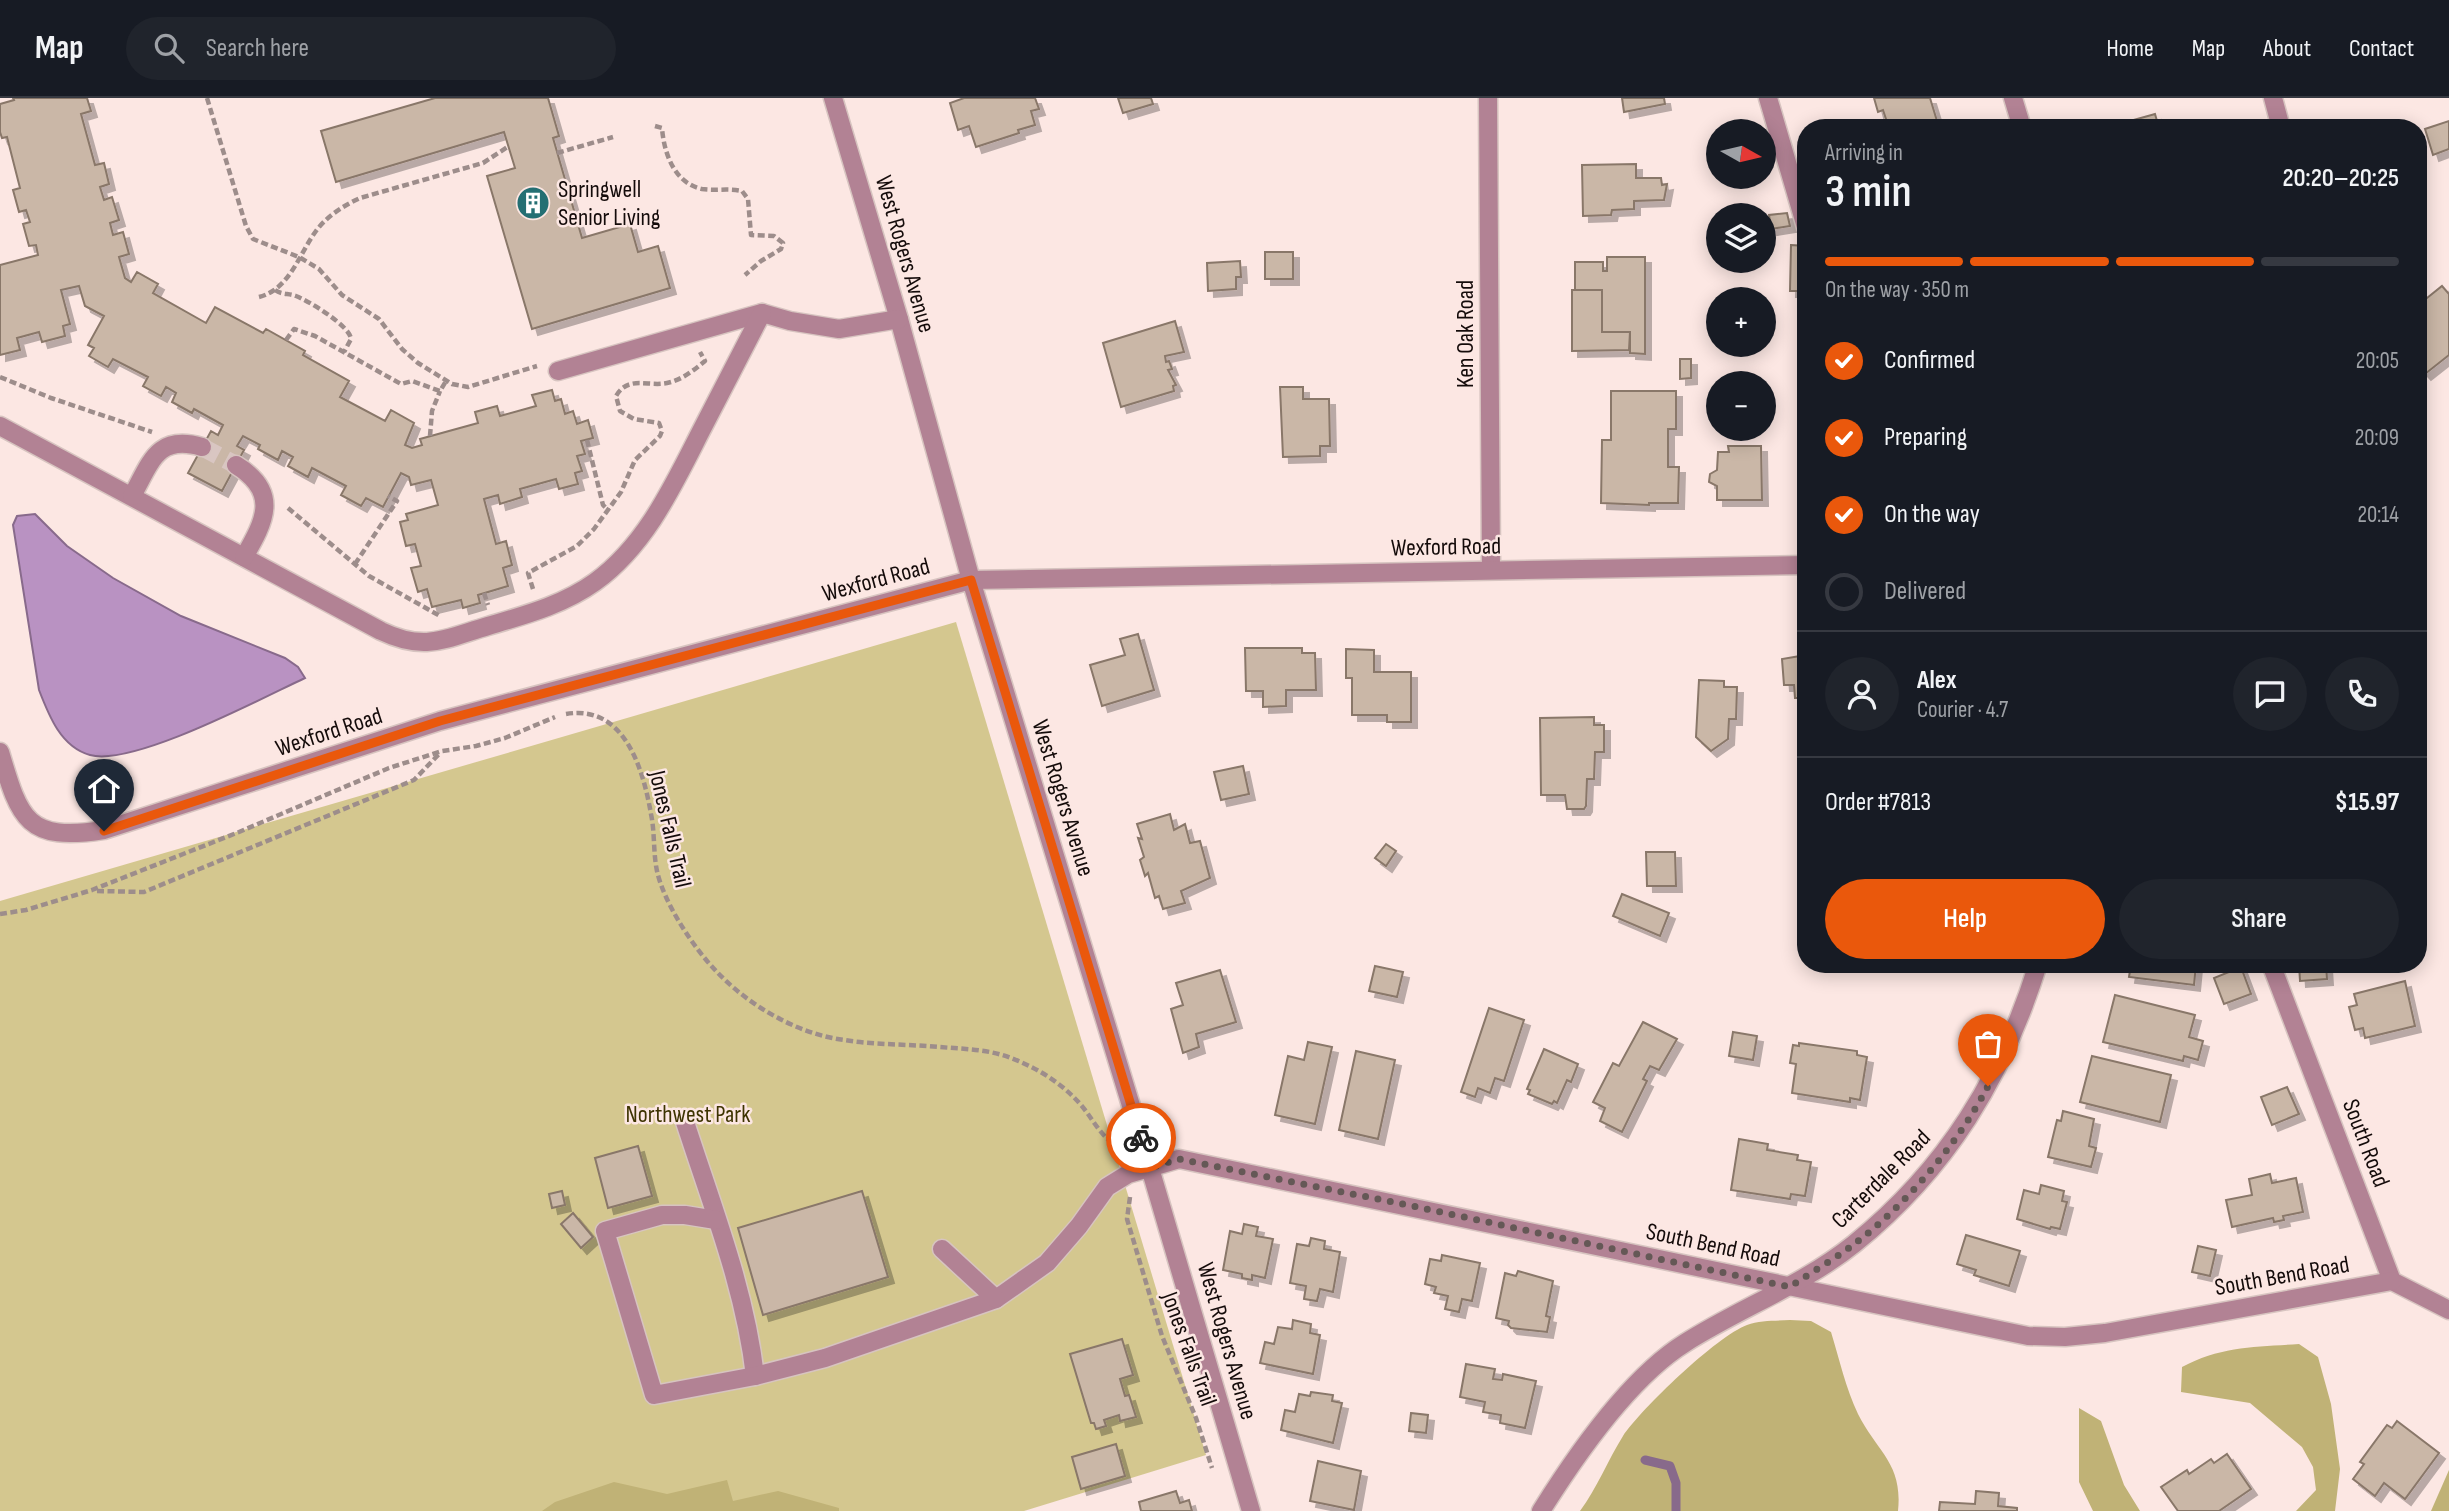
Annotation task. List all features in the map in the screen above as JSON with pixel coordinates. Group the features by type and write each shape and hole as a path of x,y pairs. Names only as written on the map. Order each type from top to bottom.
{"street":[{"name":"West Rogers Avenue","path":"833,98 899,320 971,580 1251,1511"},
{"name":"Ken Oak Road","path":"1488,98 1491,570"},
{"path":"1768,98 1797,196"},
{"path":"2013,98 2019,119"},
{"path":"2273,98 2279,119"},
{"path":"558,371 762,313 790,321 839,329 899,320"},
{"path":"0,426 381,631 413,643 433,642 565,600 594,583 620,562 644,533 676,481 762,313"},
{"path":"132,496 151,461 166,446 183,442 202,447"},
{"path":"236,465 252,474 266,502 262,526 244,557"},
{"name":"Wexford Road","path":"0,752 11,789 23,813 37,827 55,834 75,835 104,831 440,721 971,580 1797,565"},
{"name":"Carterdale Road","path":"1541,1511 1598,1429 1640,1379 1683,1344 1790,1287 1853,1245 1898,1204 1942,1156 1979,1104 2007,1050 2035,973"},
{"name":"South Road","path":"2274,973 2392,1281"},
{"path":"685,1122 716,1220 727,1245 750,1335 755,1376"},
{"name":"South Bend Road","path":"716,1220 685,1215 662,1215 605,1231 654,1395 755,1376 837,1354 996,1299 1047,1263 1079,1226 1107,1187 1128,1174 1179,1159 2028,1336 2105,1334 2392,1281"},
{"path":"942,1250 996,1299"},
{"path":"2392,1281 2449,1310"}],"path":[{"path":"207,98 248,233 260,243 299,257 319,269 342,295 379,319 402,349 446,381 468,387 547,363 554,365 558,371"},
{"path":"655,126 662,128 668,157 683,180 701,188 741,191 748,199 751,235 774,236 783,243 781,250 761,261 745,275"},
{"path":"557,153 613,137"},
{"path":"259,297 275,290 292,271 317,229 344,206 360,198 484,163 509,146"},
{"path":"275,290 318,308 349,331 352,339 344,352"},
{"path":"285,340 294,329 314,336 401,384 412,381 440,391"},
{"path":"532,596 534,592 528,573 577,546 609,512 635,460 657,440 662,431 661,426 654,421 626,416 620,411 616,396 620,389 634,382 660,384 681,379 705,361 696,345"},
{"path":"0,377 51,398 162,435"},
{"path":"430,436 432,411 446,381"},
{"path":"587,440 603,505 609,512"},
{"path":"355,564 397,502 388,496"},
{"path":"286,506 369,576 445,618"},
{"path":"478,612 500,605"},
{"name":"Jones Falls Trail","path":"0,914 26,910 92,890 239,832 388,768 442,751 505,738 558,715 582,713 605,719 618,729 629,744 641,774 651,815 657,873 668,900 691,939 716,971 737,989 782,1020 842,1040 983,1050 1008,1057 1037,1069 1059,1085 1078,1102 1109,1142"},
{"path":"92,890 144,892 414,780 442,751"},
{"name":"Jones Falls Trail","path":"1130,1198 1127,1219 1162,1336 1196,1418 1214,1477"}],"green space":[{"name":"Northwest Park","path":"956,622 1206,1455 1024,1511 0,1511 0,901"}],"shaded area":[{"path":"35,514 67,546 113,578 181,616 285,658 298,667 305,678 198,729 136,751 110,756 90,755 80,751 57,729 39,690 13,525 17,516"},
{"path":"1763,1321 1811,1321 1831,1332 1858,1414 1893,1469 1897,1481 1898,1511 1580,1511 1623,1436 1680,1374 1717,1343 1747,1325"},
{"path":"2299,1344 2318,1357 2331,1404 2340,1469 2335,1511 2296,1511 2316,1490 2313,1467 2302,1447 2250,1403 2181,1392 2182,1367 2196,1360 2225,1351"},
{"path":"2079,1408 2101,1421 2124,1485 2140,1511 2093,1511 2079,1482"},
{"path":"2449,1470 2449,1511 2431,1511"},
{"path":"727,1480 733,1501 778,1491 839,1508 839,1511 542,1511 555,1502 614,1482 667,1494"}],"building":[{"path":"13,98 87,98 91,111 81,114 95,165 104,163 109,184 100,187 104,200 112,197 119,220 110,223 113,235 123,232 129,254 119,257 125,278 131,282 137,272 158,284 153,293 206,323 215,307 263,333 266,329 305,351 303,355 349,381 340,397 385,421 391,410 414,423 405,445 412,448 422,445 420,439 478,423 475,412 497,406 500,416 536,406 532,395 552,390 555,401 561,399 565,414 573,411 577,424 588,420 593,438 581,441 585,454 577,456 582,471 575,473 578,484 559,489 556,479 520,489 522,497 500,504 498,495 484,499 496,544 506,541 512,565 503,568 508,586 478,595 480,603 463,608 461,600 432,607 427,589 418,592 411,568 421,566 415,544 406,546 400,522 408,520 406,514 438,505 431,480 411,485 409,477 401,473 383,507 366,498 361,506 341,495 346,486 312,468 308,477 288,466 293,457 282,451 278,460 258,449 260,445 243,436 237,446 244,450 222,491 188,473 211,431 218,435 223,425 194,409 192,413 172,402 176,393 166,387 161,396 143,386 148,377 113,359 108,367 89,356 94,348 88,345 104,316 85,306 79,286 61,290 70,324 63,326 65,336 42,342 39,332 17,338 20,350 0,355 0,265 38,255 36,245 29,246 23,224 30,222 26,210 19,212 13,190 20,188 7,137 2,138 0,132 0,104 14,100"},
{"name":"Springwell Senior Living","path":"435,98 548,98 559,136 553,138 582,238 630,224 638,252 658,246 670,288 532,329 487,176 515,168 504,132 336,182 321,131"},
{"path":"964,98 1035,98 1039,109 1031,111 1035,125 976,147 969,126 958,130 950,103"},
{"path":"1118,98 1151,98 1153,104 1123,113"},
{"path":"1622,98 1664,98 1665,104 1624,112"},
{"path":"1874,98 1930,98 1936,119 1886,119 1883,110 1878,112"},
{"path":"2155,114 2156,119 2137,119"},
{"path":"2449,121 2449,149 2433,155 2427,128"},
{"path":"1636,164 1636,178 1661,178 1662,185 1667,184 1664,200 1634,201 1634,209 1612,210 1611,215 1583,216 1582,165"},
{"path":"1787,213 1790,226 1776,228 1776,214"},
{"path":"1791,245 1797,245 1797,291 1790,291"},
{"path":"1265,252 1293,252 1293,279 1265,279"},
{"path":"1607,257 1645,257 1645,354 1630,353 1630,332 1602,332 1602,290 1575,290 1575,262 1603,262 1603,271 1607,271"},
{"path":"1240,261 1241,277 1236,277 1236,289 1208,291 1207,263"},
{"path":"2442,286 2449,294 2449,355 2427,372 2427,298"},
{"path":"1572,290 1602,290 1602,332 1630,332 1629,350 1572,351"},
{"path":"1175,321 1184,352 1165,356 1172,369 1168,370 1176,385 1173,386 1174,391 1121,407 1103,343"},
{"path":"1680,359 1691,359 1691,378 1680,379"},
{"path":"1280,387 1303,387 1303,399 1329,399 1330,446 1320,446 1320,456 1283,457"},
{"path":"1611,391 1676,391 1676,429 1668,429 1668,467 1679,467 1678,503 1601,503 1602,440 1611,440"},
{"path":"1728,446 1761,446 1762,500 1717,500 1717,486 1709,482 1710,474 1717,470 1718,452 1729,452"},
{"path":"1138,634 1154,690 1102,706 1090,665 1125,655 1120,639"},
{"path":"1245,648 1302,648 1302,653 1315,653 1316,690 1286,690 1286,706 1263,707 1263,691 1246,691"},
{"path":"1346,649 1374,650 1374,672 1411,672 1411,722 1387,722 1387,715 1352,715 1352,678 1346,678"},
{"path":"1797,656 1797,698 1794,685 1784,685 1782,659"},
{"path":"1699,680 1724,681 1724,687 1737,687 1736,719 1729,719 1728,739 1711,751 1696,737"},
{"path":"1594,717 1594,725 1604,725 1604,752 1595,752 1594,779 1587,779 1586,806 1584,809 1567,809 1565,795 1541,795 1540,718"},
{"path":"1243,766 1249,794 1221,800 1214,772"},
{"path":"1170,814 1174,830 1185,824 1190,843 1200,841 1210,878 1181,891 1185,903 1163,909 1159,896 1155,898 1148,873 1145,876 1140,860 1144,857 1137,824"},
{"path":"1386,844 1396,851 1386,866 1375,858"},
{"path":"1646,852 1675,852 1676,886 1647,886"},
{"path":"1622,894 1669,913 1660,936 1613,916"},
{"path":"1375,966 1403,972 1397,997 1369,991"},
{"path":"1220,970 1236,1022 1196,1034 1199,1047 1183,1053 1171,1009 1183,1005 1176,983"},
{"path":"2130,973 2195,973 2194,985 2129,977"},
{"path":"2226,973 2243,973 2251,994 2224,1004 2214,978"},
{"path":"2300,973 2327,973 2327,979 2300,981"},
{"path":"2405,981 2415,1026 2365,1038 2363,1028 2355,1030 2349,1007 2357,1005 2354,994"},
{"path":"2115,995 2195,1015 2189,1037 2203,1041 2198,1060 2184,1056 2183,1061 2103,1042"},
{"path":"1489,1008 1524,1020 1504,1081 1495,1078 1490,1093 1478,1088 1475,1097 1461,1092"},
{"path":"1643,1022 1677,1039 1659,1070 1650,1066 1643,1079 1647,1081 1622,1132 1600,1121 1605,1108 1593,1102 1613,1063 1619,1066"},
{"path":"1733,1032 1757,1036 1753,1060 1729,1056"},
{"path":"1308,1042 1332,1047 1315,1124 1275,1115 1288,1056 1304,1060"},
{"path":"1799,1043 1857,1051 1857,1055 1867,1057 1860,1100 1850,1098 1850,1102 1792,1093 1796,1064 1790,1063 1793,1045 1799,1046"},
{"path":"1544,1049 1578,1064 1571,1082 1567,1080 1557,1103 1554,1101 1552,1104 1528,1094 1530,1090 1527,1089"},
{"path":"1356,1051 1395,1060 1378,1139 1339,1130"},
{"path":"2092,1056 2171,1075 2160,1122 2080,1102"},
{"path":"2287,1087 2299,1114 2272,1125 2261,1097"},
{"path":"2063,1111 2094,1119 2089,1146 2096,1148 2091,1167 2048,1157 2057,1120 2061,1121"},
{"path":"1739,1139 1768,1144 1767,1150 1798,1155 1797,1160 1811,1162 1805,1196 1791,1194 1790,1199 1731,1190"},
{"path":"638,1146 652,1196 608,1208 595,1158"},
{"path":"2270,1174 2272,1183 2296,1178 2303,1212 2283,1216 2284,1220 2274,1222 2273,1218 2232,1227 2226,1200 2252,1195 2249,1179"},
{"path":"2041,1185 2064,1191 2062,1201 2067,1202 2060,1229 2050,1229 2017,1219 2024,1190 2039,1194"},
{"path":"562,1191 565,1205 552,1208 549,1194"},
{"path":"862,1191 888,1277 763,1315 738,1228"},
{"path":"573,1213 593,1237 581,1248 561,1224"},
{"path":"1244,1224 1258,1227 1256,1236 1273,1239 1265,1278 1252,1275 1252,1280 1242,1278 1242,1274 1223,1270 1230,1231 1242,1234"},
{"path":"1966,1235 2020,1251 2009,1286 1974,1275 1976,1270 1957,1264"},
{"path":"1311,1238 1325,1241 1324,1249 1340,1252 1333,1292 1320,1289 1317,1301 1304,1299 1306,1286 1290,1283 1297,1244 1309,1246"},
{"path":"2198,1246 2216,1250 2210,1276 2192,1272"},
{"path":"1442,1255 1480,1263 1472,1301 1462,1299 1459,1312 1445,1309 1448,1296 1434,1293 1436,1287 1425,1284 1430,1259 1441,1261"},
{"path":"1518,1271 1553,1281 1546,1316 1550,1317 1547,1332 1511,1328 1509,1321 1496,1318 1505,1273 1516,1276"},
{"path":"1293,1320 1311,1324 1310,1333 1320,1335 1313,1374 1260,1363 1265,1342 1274,1344 1278,1327 1292,1329"},
{"path":"1122,1339 1133,1375 1120,1379 1136,1417 1120,1421 1119,1415 1104,1420 1106,1426 1096,1429 1094,1423 1091,1423 1070,1354"},
{"path":"1466,1364 1495,1369 1493,1379 1502,1380 1503,1374 1536,1381 1525,1428 1500,1423 1501,1415 1483,1412 1485,1402 1460,1397"},
{"path":"1311,1392 1333,1395 1332,1401 1342,1403 1333,1443 1281,1430 1285,1410 1295,1412 1299,1394 1310,1396"},
{"path":"1411,1413 1428,1415 1426,1433 1409,1431"},
{"path":"2397,1421 2439,1453 2405,1499 2384,1483 2375,1496 2353,1479 2364,1464 2360,1462 2387,1425 2392,1428"},
{"path":"1116,1444 1125,1476 1081,1489 1072,1457"},
{"path":"2227,1454 2251,1489 2219,1511 2178,1511 2161,1487 2187,1470 2189,1474 2211,1459 2214,1463"},
{"path":"1318,1461 1361,1471 1354,1510 1310,1501"},
{"path":"1176,1491 1180,1503 1189,1500 1192,1511 1141,1511 1139,1502"},
{"path":"1976,1491 1999,1493 1998,1506 2017,1508 2017,1511 1939,1511 1940,1502 1975,1504"}],"waterway":[{"path":"1645,1460 1670,1466 1676,1483 1676,1511"}],"tunnel":[{"path":"202,447 236,465"}],"way so far":[{"path":"1141,1138 1150,1168 1179,1159 1790,1287 1853,1245 1898,1204 1942,1156 1979,1104 1988,1086"}],"place":[{"name":"Springwell Senior Living","path":"533,203"}],"route":[{"path":"104,831 440,721 971,580 1141,1138"}]}
